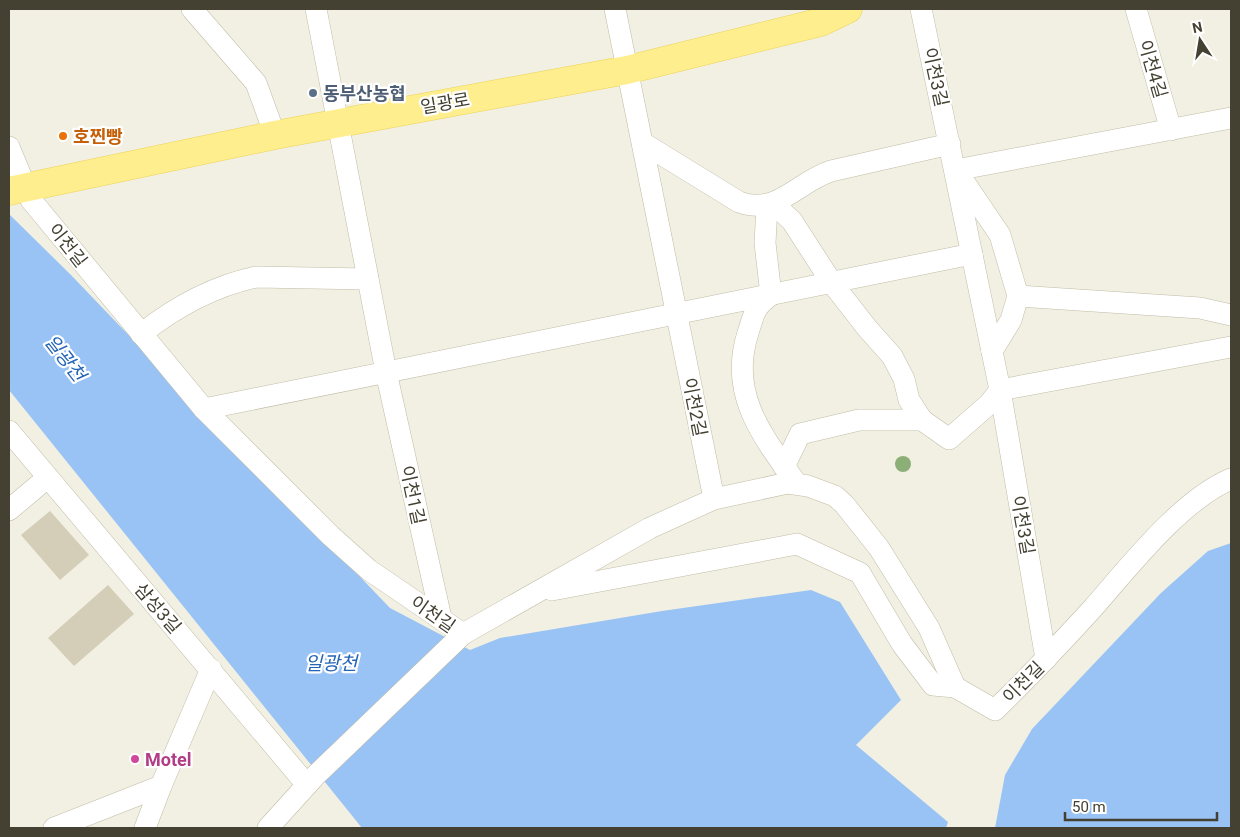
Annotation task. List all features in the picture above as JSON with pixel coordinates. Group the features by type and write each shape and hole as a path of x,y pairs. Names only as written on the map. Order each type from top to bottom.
{"main road":[{"name":"일광로","path":"17,189 275,135 627,70 821,22 848,9"}],"street":[{"path":"192,9 256,83 275,135"},
{"name":"이천1길","path":"316,9 386,372 440,618"},
{"name":"이천2길","path":"615,9 714,499"},
{"name":"이천3길","path":"921,9 956,170 1000,390 1046,659"},
{"name":"이천4길","path":"1136,9 1171,130"},
{"path":"956,170 1231,118"},
{"path":"643,144 739,202 755,206 770,205 806,182 831,172 950,144"},
{"name":"이천길","path":"9,147 17,189 31,200 204,409 357,558 440,618 459,638 650,528 714,499 788,483 797,484 835,496 853,514 880,548 929,628 955,687 995,710 1046,659 1164,528 1218,485 1231,480"},
{"name":"이천3길","path":"956,170 1000,235 1018,296"},
{"path":"770,205 792,221 832,283 867,328 892,356 904,379 909,400 922,420 949,438 989,404 1000,390 1231,347"},
{"path":"770,205 765,243 771,295"},
{"path":"204,409 972,254"},
{"path":"141,334 165,316 202,296 231,284 256,277 368,279"},
{"path":"771,295 757,305 745,342 743,386 747,406 784,467 797,484"},
{"path":"992,351 1011,320 1018,296 1188,307 1231,315"},
{"path":"784,467 800,434 859,420 922,420"},
{"name":"삼성3길","path":"9,431 211,669 311,780"},
{"path":"9,510 47,478"},
{"path":"535,593 797,544 860,573 902,644 933,685 955,687"},
{"path":"268,828 311,780 459,638"},
{"path":"145,828 211,669"},
{"path":"54,828 161,786"}],"water":[{"name":"일광천","path":"9,214 71,275 390,608 470,650 500,638 662,611 811,590 840,602 901,700 856,745 948,822 946,828 362,828 9,390"},
{"path":"1231,543 1231,828 995,828 1005,775 1032,729 1161,593 1208,551"}],"building":[{"path":"50,511 89,555 60,580 21,535"},
{"path":"108,585 134,614 74,666 48,638"}],"place":[{"name":"동부산농협","path":"313,93"},
{"name":"호찐빵","path":"63,136"},
{"name":"Motel","path":"135,759"}]}
